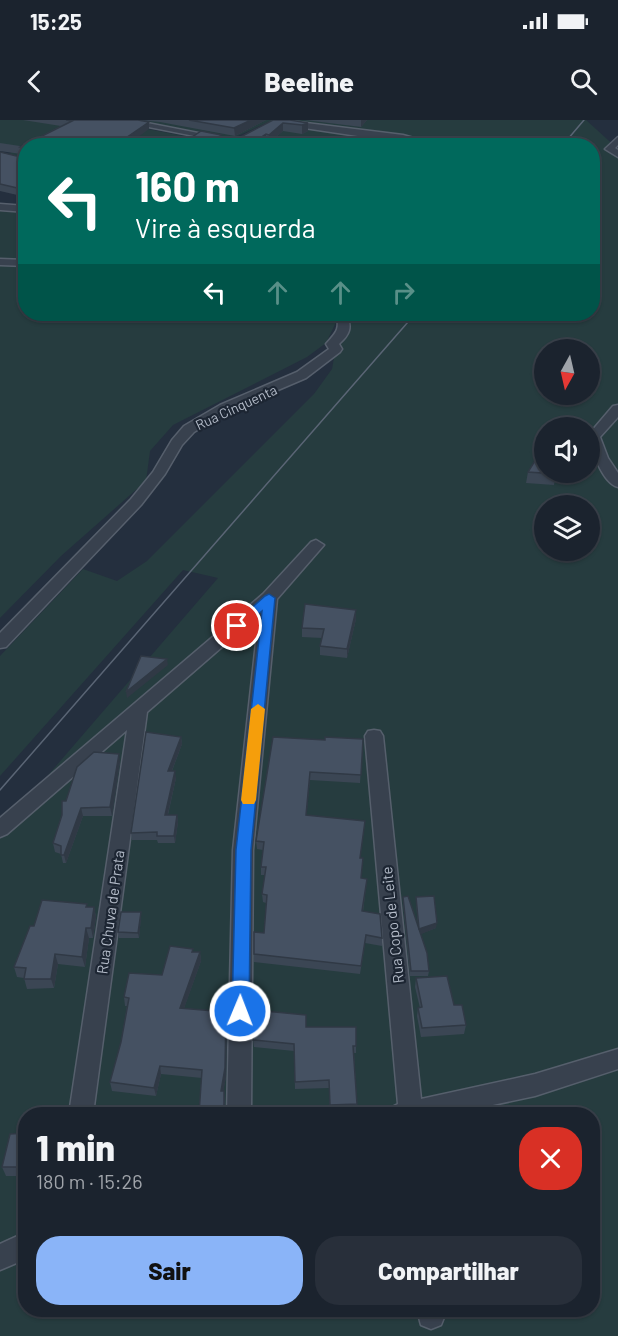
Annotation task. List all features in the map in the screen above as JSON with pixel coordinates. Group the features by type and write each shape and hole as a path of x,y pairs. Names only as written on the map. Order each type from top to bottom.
{"street":[{"path":"117,120 206,138"},
{"path":"277,121 403,138"},
{"path":"242,138 246,136"},
{"path":"618,140 610,149 618,154"},
{"path":"0,207 18,208"},
{"path":"0,262 18,263"},
{"name":"Rua Cinquenta","path":"0,643 134,504 161,471 170,451 189,429 206,418 285,384 318,366 336,349 332,344 343,334 344,321"},
{"path":"618,409 610,415 593,437 602,458 618,483"},
{"path":"0,829 269,598 316,545"},
{"path":"239,1107 243,850 269,598"},
{"name":"Rua Chuva de Prata","path":"82,1107 139,709"},
{"name":"Rua Copo de Leite","path":"374,736 407,1107"},
{"path":"438,1107 535,1084 618,1059"},
{"path":"0,1257 18,1249"}],"green space":[{"path":"0,120 100,120 195,138 18,138 18,158 5,156 12,152 0,150"},
{"path":"131,120 273,120 233,138"},
{"path":"285,120 586,120 618,149 618,1336 0,1336 0,831 218,578 183,570 0,776 0,656 83,569 117,581 147,561 314,394 332,369 341,321 600,321 600,138 244,138"},
{"path":"0,211 18,212 18,321 337,321 326,343 307,357 173,425 150,451 146,481 61,556 0,618"}],"building":[{"path":"66,120 149,122 126,138 38,138 72,121"},
{"path":"189,120 251,120 234,128"},
{"path":"273,120 308,123 302,125 283,123 269,135 266,134 260,138 239,138"},
{"path":"201,131 221,135 191,138"},
{"path":"0,152 18,156 18,188 0,184"},
{"path":"534,462 534,472 528,472"},
{"path":"305,604 356,610 347,649 320,646 324,629 302,628"},
{"path":"141,656 167,659 126,692"},
{"path":"146,732 181,737 168,771 175,771 165,815 177,815 174,836 157,836 157,832 131,833"},
{"path":"273,737 325,740 325,737 363,739 361,775 310,772 306,815 365,821 360,858 363,858 361,878 367,879 362,911 380,914 382,938 366,935 361,966 254,954 254,932 264,933 267,895 262,894 266,867 261,867 264,842 256,841"},
{"path":"94,752 119,754 110,807 81,808 64,855 61,855 61,846 53,843 62,815 62,801 66,801 77,767"},
{"path":"408,896 427,953 429,971 411,971 403,897"},
{"path":"434,896 437,923 419,929 416,897"},
{"path":"42,900 87,904 86,907 94,907 91,928 86,928 82,957 55,954 51,979 24,979 26,968 14,967 30,926 34,926"},
{"path":"121,912 141,912 138,933 118,932"},
{"path":"170,946 200,952 180,1008 226,1012 225,1068 221,1091 224,1091 224,1105 227,1107 199,1107 202,1070 160,1066 154,1088 110,1082 121,1042 129,998 124,997 129,973 162,975"},
{"path":"447,976 454,1005 462,1005 466,1025 422,1028 418,1008 422,1007 416,978"},
{"path":"254,1010 306,1015 306,1027 356,1027 356,1046 353,1046 357,1104 330,1105 329,1080 295,1082 294,1044 253,1040"},
{"path":"10,1134 18,1134 18,1167 2,1167"}],"tram line":[{"path":"569,138 584,120"},
{"path":"0,790 409,321"}],"slow traffic":[{"path":"249,800 258,709"}],"route":[{"path":"237,626 269,598 243,850 240,1011"}]}
